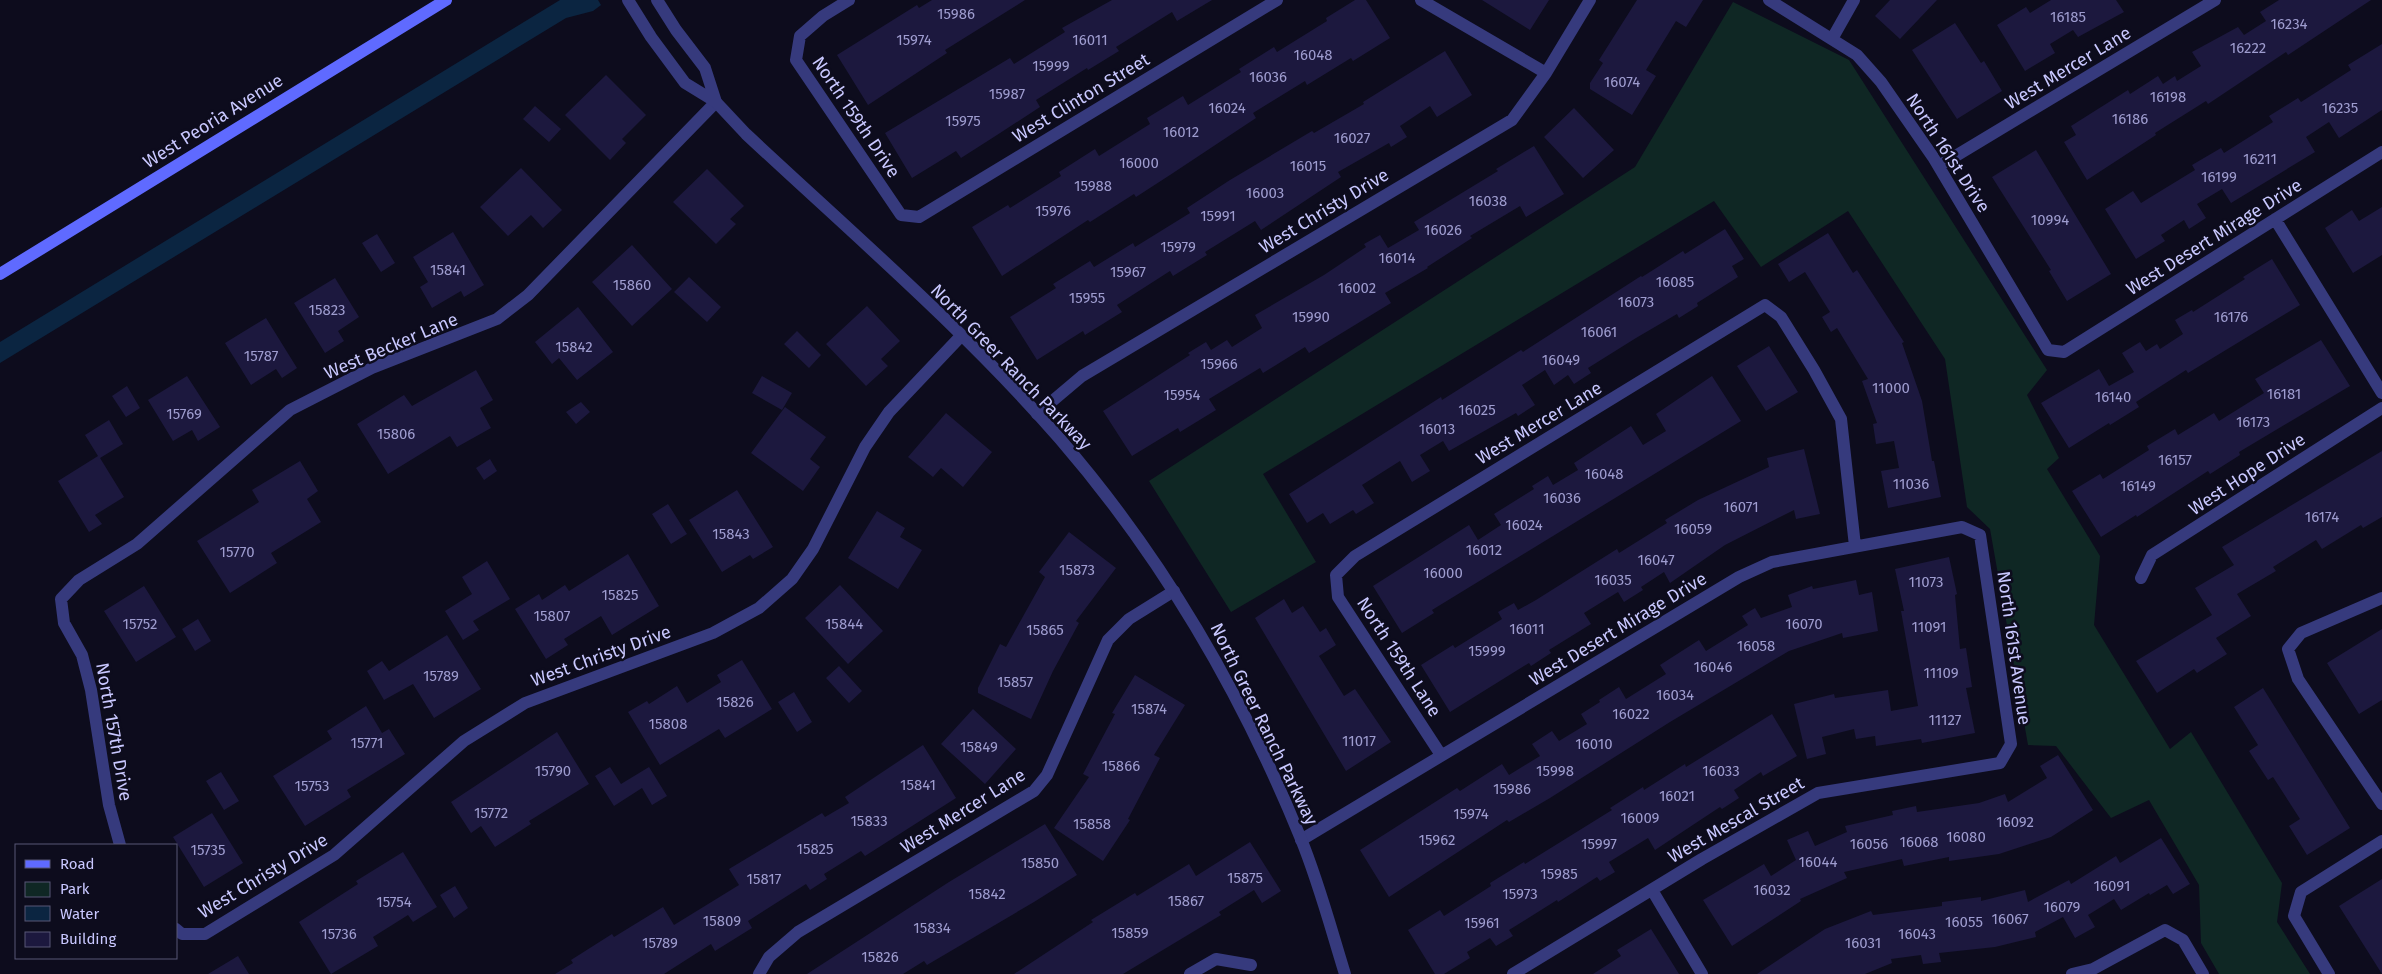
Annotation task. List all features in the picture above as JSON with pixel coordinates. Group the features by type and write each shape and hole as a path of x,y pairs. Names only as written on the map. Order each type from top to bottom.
{"main road":[{"name":"West Peoria Avenue","path":"0,274 446,0"}],"street":[{"name":"North Greer Ranch Parkway","path":"628,0 651,37 685,83 716,102 746,134 961,336 1037,414 1094,481 1174,591 1216,660 1274,777 1301,840 1345,974"},
{"name":"North Greer Ranch Parkway","path":"657,0 676,30 705,68 716,102"},
{"name":"North 159th Drive","path":"849,0 823,16 800,36 796,60 901,215"},
{"name":"West Clinton Street","path":"901,215 919,217 1276,0"},
{"path":"1421,0 1546,73"},
{"name":"West Christy Drive","path":"1037,414 1082,376 1512,120 1546,73 1590,0"},
{"name":"North 161st Drive","path":"1768,0 1857,55 1881,82 1939,166 2048,350 2064,352"},
{"path":"1832,39 1854,0"},
{"name":"West Mercer Lane","path":"1939,166 2215,0"},
{"name":"West Becker Lane","path":"61,600 79,580 136,544 290,410 372,368 497,319 528,295 716,102"},
{"name":"West Desert Mirage Drive","path":"2064,352 2382,152"},
{"path":"2275,219 2382,393"},
{"name":"West Mercer Lane","path":"1336,575 1355,556 1765,305 1780,317 1814,370 1841,420 1855,546"},
{"name":"West Christy Drive","path":"179,932 205,934 334,855 464,741 525,702 713,633 759,608 792,579 813,549 865,447 889,412 961,336"},
{"name":"West Hope Drive","path":"2141,578 2152,556 2382,408"},
{"name":"West Desert Mirage Drive","path":"1301,840 1739,577 1772,562 1962,527 1980,535"},
{"name":"North 161st Avenue","path":"1980,535 2011,744 2000,763"},
{"name":"North 159th Lane","path":"1336,575 1338,597 1441,755"},
{"name":"West Mercer Lane","path":"759,974 770,957 798,932 1034,791 1047,775 1108,640 1129,619 1174,591"},
{"path":"2382,598 2301,632 2288,649 2298,679 2382,804"},
{"name":"North 157th Drive","path":"61,600 64,624 82,655 91,690 109,805 120,844"},
{"name":"West Mescal Street","path":"1513,974 1818,793 2000,763"},
{"path":"2329,974 2294,916 2301,892 2382,841"},
{"path":"1652,890 1702,974"},
{"path":"2072,974 2093,969 2165,930 2183,940 2203,974"},
{"path":"1190,974 1216,959 1251,965"}],"green space":[{"path":"1733,2 1849,60 2047,370 2027,395 2059,458 2047,469 2100,556 2094,625 2170,749 2191,732 2282,883 2277,922 2310,974 2219,974 2201,943 2199,885 2149,800 2111,818 2056,746 2028,745 1990,529 1967,507 1945,359 1848,211 1761,267 1714,201 1263,474 1316,562 1231,612 1149,481 1635,167"}],"water":[{"path":"560,0 598,0 601,5 593,11 566,18 0,363 0,342"}],"building":[{"path":"932,0 1025,0 945,50 947,53 868,105 837,55 917,5 919,8"},
{"path":"1112,0 1212,0 1177,21 1172,12 1116,47 1119,51 1088,70 1087,68 1036,100 1040,107 961,158 956,151 912,178 885,133 1010,58 1014,64 1065,32 1062,28"},
{"path":"1355,0 1366,0 1390,38 1353,61 1351,58 1307,85 1305,81 1253,113 1256,118 1136,197 1134,194 1090,222 1088,220 1002,276 972,227 1008,205 1010,208 1061,176 1059,172 1095,149 1099,156 1150,124 1147,118 1183,96 1188,105 1241,72 1239,69 1274,47 1277,52 1327,21 1326,18"},
{"path":"1482,0 1549,0 1530,30"},
{"path":"1637,0 1703,0 1686,27 1676,21 1646,70 1656,76 1632,115 1590,89 1590,83 1603,63 1599,60"},
{"path":"1890,0 1937,0 1900,39 1875,16"},
{"path":"2051,0 2116,0 2124,12 2078,37 2073,30 2050,44 2055,53 2025,71 1997,25 2026,7 2030,13"},
{"path":"2279,0 2371,0 2288,55 2286,52 2208,104 2206,101 2155,133 2156,135 2087,180 2064,142 2076,135 2071,126 2128,90 2130,94 2158,76 2163,84 2175,76 2177,81 2201,66 2192,52 2238,27 2244,35 2266,21 2260,12"},
{"path":"1955,23 1981,63 1984,61 2002,91 1957,119 1912,50"},
{"path":"2382,44 2382,110 2339,138 2329,122 2306,137 2315,152 2231,203 2222,189 2197,204 2206,218 2189,229 2184,220 2161,235 2165,241 2136,259 2105,209 2133,191 2141,203 2195,170 2192,165 2221,148 2224,153 2273,122 2269,116 2298,98 2301,102 2351,70 2348,65"},
{"path":"1445,51 1472,95 1437,117 1430,106 1400,126 1407,137 1391,147 1389,143 1338,172 1341,177 1261,230 1255,221 1205,252 1207,255 1173,276 1170,271 1117,305 1122,312 1085,335 1083,331 1037,360 1010,317 1056,288 1053,284 1090,261 1094,267 1133,243 1135,247 1190,213 1187,208 1230,180 1312,131 1314,133 1364,104 1363,102"},
{"path":"606,75 646,115 622,139 626,143 610,160 565,115"},
{"path":"535,106 561,129 549,142 523,119"},
{"path":"1574,108 1614,150 1583,178 1544,137"},
{"path":"1534,146 1564,194 1526,217 1520,206 1470,236 1472,238 1428,268 1385,293 1391,303 1309,353 1305,347 1263,373 1260,368 1209,399 1216,410 1180,432 1178,428 1132,456 1103,411 1190,355 1188,353 1206,342 1211,350 1227,340 1232,347 1262,328 1255,315 1324,275 1366,247 1364,244 1380,235 1388,248 1419,230 1414,222 1498,171 1496,169"},
{"path":"2036,150 2111,274 2067,301 2049,271 2051,270 1992,177"},
{"path":"521,168 562,210 543,228 531,215 508,236 480,207"},
{"path":"707,169 744,206 730,219 736,224 716,244 673,202"},
{"path":"2382,207 2382,255 2353,273 2325,228 2352,210 2359,221"},
{"path":"1725,229 1744,259 1732,266 1738,277 1697,303 1698,306 1679,318 1677,314 1588,368 1591,373 1574,384 1568,375 1554,385 1545,370 1522,385 1535,405 1518,416 1516,413 1449,451 1443,441 1420,455 1430,471 1412,482 1400,461 1362,485 1374,503 1356,514 1353,510 1330,524 1323,513 1307,523 1289,494 1441,397 1442,400 1521,350 1523,352 1641,276 1683,251 1685,254"},
{"path":"453,232 484,285 464,297 461,291 432,308 420,287 428,282 413,257"},
{"path":"1828,233 1853,273 1857,270 1904,342 1902,343 1922,401 1932,461 1934,461 1941,497 1888,508 1881,471 1899,468 1894,441 1876,444 1873,424 1877,423 1862,381 1868,379 1837,328 1831,332 1822,317 1830,312 1805,272 1789,282 1778,264"},
{"path":"377,234 395,263 381,272 362,243"},
{"path":"632,245 672,289 632,326 592,282"},
{"path":"2272,259 2300,305 2188,373 2186,370 2136,402 2139,407 2069,448 2041,403 2099,369 2109,386 2134,372 2122,353 2140,342 2146,351 2157,344 2160,349 2183,334 2175,320 2192,310 2193,312 2245,279 2243,277"},
{"path":"689,277 721,307 707,322 674,292"},
{"path":"335,278 359,317 338,331 344,341 325,353 294,303"},
{"path":"867,306 900,341 881,359 888,366 866,386 826,344"},
{"path":"578,307 613,352 577,380 559,358 552,364 535,342"},
{"path":"266,318 297,368 282,378 276,369 251,385 225,343"},
{"path":"797,331 821,355 809,368 784,344"},
{"path":"2321,340 2350,386 2239,452 2240,455 2210,474 2208,471 2137,517 2136,515 2101,537 2072,491 2100,474 2103,479 2149,450 2147,446 2175,429 2178,435 2214,413 2219,421 2264,393 2255,379"},
{"path":"1769,346 1798,392 1766,411 1737,366"},
{"path":"476,370 493,400 480,408 491,428 457,447 450,436 388,474 357,424 404,395 412,406"},
{"path":"187,376 220,427 198,441 192,430 173,441 148,400"},
{"path":"762,376 792,393 782,410 752,393"},
{"path":"1712,376 1741,421 1432,610 1434,613 1402,633 1373,586 1469,525 1478,540 1501,525 1494,514 1534,489 1532,486 1548,476 1553,485 1578,470 1574,463 1631,426 1643,445 1666,431 1656,414"},
{"path":"127,386 140,408 126,417 112,396"},
{"path":"581,402 590,412 576,424 566,412"},
{"path":"785,407 826,437 810,459 820,467 803,491 751,453"},
{"path":"946,413 992,452 963,487 941,468 933,477 908,457"},
{"path":"109,420 123,444 100,458 124,497 95,515 102,524 89,532 58,481 98,456 85,435"},
{"path":"1804,449 1820,514 1796,519 1794,510 1725,545 1670,583 1664,572 1641,587 1643,590 1624,602 1618,592 1584,613 1591,624 1549,650 1551,653 1531,666 1529,663 1450,712 1421,665 1453,645 1455,648 1502,619 1498,612 1514,603 1518,610 1617,549 1619,553 1667,523 1665,520 1698,500 1769,467 1767,458"},
{"path":"2382,451 2382,517 2363,528 2361,525 2322,549 2316,540 2273,567 2276,571 2237,594 2251,616 2216,638 2227,654 2197,673 2194,669 2157,693 2136,661 2212,615 2195,588 2234,565 2222,547"},
{"path":"490,459 497,471 484,480 476,468"},
{"path":"300,461 318,491 307,499 321,522 271,553 277,563 230,593 197,541 259,502 252,490"},
{"path":"737,490 773,547 753,559 750,555 722,572 689,520"},
{"path":"668,504 687,534 671,544 652,514"},
{"path":"877,511 905,528 900,537 922,550 898,589 848,558"},
{"path":"1069,532 1116,568 1076,621 1079,623 1053,671 1031,719 978,693 978,688 1000,644 1006,647 1045,577 1039,572"},
{"path":"628,554 659,606 612,635 601,616 564,639 568,645 546,659 515,609 539,594 542,600 565,585 569,591"},
{"path":"1949,557 1957,594 1955,595 1960,649 1966,648 1972,687 1966,688 1975,733 1922,743 1921,739 1876,746 1875,736 1856,739 1854,729 1822,737 1826,754 1807,759 1794,704 1834,694 1835,698 1888,690 1891,711 1918,706 1901,611 1904,611 1895,569"},
{"path":"487,561 510,599 473,621 479,630 463,640 445,611 472,594 462,577"},
{"path":"1856,580 1859,595 1872,592 1878,631 1843,638 1842,633 1789,651 1670,722 1550,798 1509,822 1507,820 1389,897 1360,850 1457,788 1460,791 1502,764 1509,775 1540,756 1532,744 1552,731 1559,741 1587,724 1581,714 1600,702 1599,700 1619,687 1626,699 1666,674 1660,665 1699,640 1706,651 1748,625 1742,616 1755,608 1761,618 1792,607 1788,595 1812,586 1813,589"},
{"path":"840,585 883,631 848,664 805,618"},
{"path":"144,586 176,637 136,662 104,611"},
{"path":"1284,599 1292,613 1303,606 1320,632 1326,628 1336,645 1319,656 1344,696 1355,689 1391,742 1346,771 1255,618"},
{"path":"198,619 211,641 195,651 182,629"},
{"path":"2382,629 2382,700 2359,714 2327,663"},
{"path":"447,635 481,689 434,718 413,684 384,700 367,671 382,661 389,671"},
{"path":"742,660 772,709 725,738 719,729 660,765 628,712 647,701 649,704 677,686 687,703 721,682 717,675"},
{"path":"839,666 862,691 849,703 826,678"},
{"path":"1135,675 1185,705 1154,755 1160,758 1128,819 1130,820 1103,861 1054,828 1089,777 1083,774 1115,714 1112,713"},
{"path":"2263,688 2350,828 2307,855 2289,826 2300,819 2273,777 2268,780 2249,751 2258,745 2234,707"},
{"path":"794,692 812,722 797,732 778,702"},
{"path":"366,706 382,733 389,729 405,754 347,790 351,797 305,826 273,776 332,739 327,731"},
{"path":"973,709 1016,749 985,784 941,744"},
{"path":"1772,714 1797,756 1763,776 1761,772 1734,790 1739,798 1722,809 1720,807 1655,850 1648,838 1609,862 1615,872 1600,881 1597,877 1509,930 1513,936 1496,946 1490,938 1467,952 1470,958 1444,974 1435,974 1408,930 1440,910 1444,916 1491,886 1490,883 1524,862 1525,864 1612,810 1610,808 1643,787 1644,790 1685,764 1686,767"},
{"path":"557,732 589,784 529,821 531,824 495,847 481,826 471,833 451,802"},
{"path":"923,745 956,798 865,856 861,851 824,874 827,879 810,890 806,884 748,921 752,928 715,951 711,944 664,974 555,974 573,963 571,960 612,934 614,937 663,907 674,925 739,885 729,869 822,813 825,817 849,803 845,797"},
{"path":"2058,755 2093,810 2051,837 1999,854 1949,861 1949,857 1904,866 1902,859 1844,872 1847,878 1800,899 1801,901 1732,946 1703,900 1764,864 1771,876 1796,860 1787,840 1808,831 1815,846 1847,832 1845,826 1893,815 1892,811 1916,806 1917,812 1979,803 2005,794 2008,802 2047,778 2040,766"},
{"path":"610,767 621,784 649,767 667,796 652,805 642,788 614,806 595,776"},
{"path":"221,772 239,801 224,810 206,781"},
{"path":"212,813 243,863 204,887 173,837"},
{"path":"1045,824 1077,875 927,965 924,961 903,974 807,974 949,882"},
{"path":"2161,838 2190,884 2173,894 2167,885 2150,895 2149,893 2121,910 2114,899 2088,915 2095,927 2075,938 2063,917 2035,932 2036,937 1995,947 1939,953 1941,962 1923,964 1921,955 1891,959 1892,963 1865,974 1757,974 1825,929 1871,911 1873,915 1942,906 1942,902 1981,897 1981,901 2025,890 2028,902 2069,880 2071,884 2116,856 2120,863"},
{"path":"1250,842 1281,891 1262,903 1254,890 1219,912 1221,915 1123,974 1014,974 1093,922 1091,920 1135,893 1137,896 1189,864 1196,876"},
{"path":"403,852 437,907 413,922 408,915 373,937 378,946 331,974 299,922 358,884 356,881"},
{"path":"2382,879 2382,974 2339,906"},
{"path":"455,886 468,908 454,918 440,895"},
{"path":"1651,929 1679,974 1593,974 1621,956 1617,950"},
{"path":"238,956 249,974 208,974"}]}
